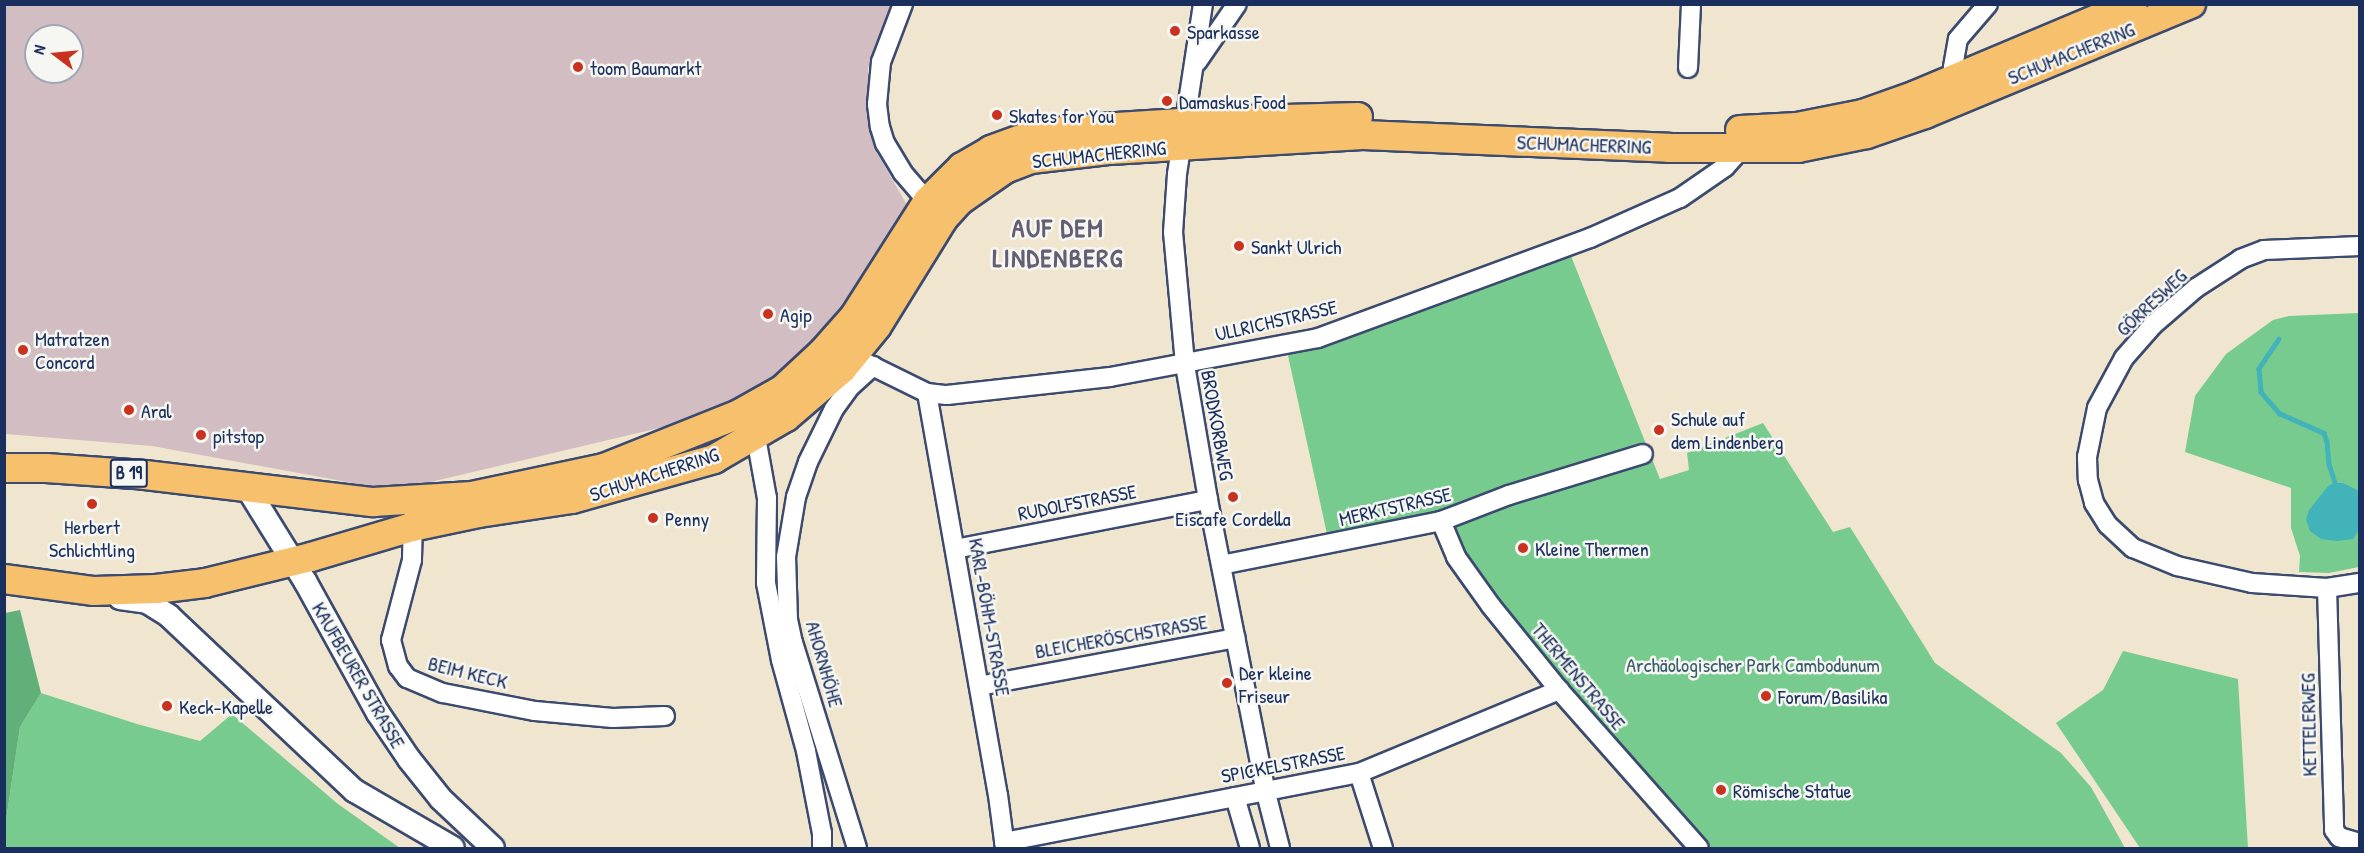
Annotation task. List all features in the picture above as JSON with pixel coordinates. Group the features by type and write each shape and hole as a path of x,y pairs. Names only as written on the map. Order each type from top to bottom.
{"main road":[{"name":"SCHUMACHERRING","path":"8,581 102,590 156,589 205,583 292,562 413,514 472,496 604,468 753,421 783,390 854,354 865,300 936,210 1005,170 1031,159 1110,150 1183,134 1699,139 1830,122 1863,114 2133,4"},
{"name":"SCHUMACHERRING","path":"1699,139 1741,149 1798,148 1867,134 1925,114 2191,4"},
{"name":"SCHUMACHERRING","path":"6,468 113,472 246,486 373,502 413,514"}],"street":[{"path":"903,4 881,62 877,104 880,127 885,143 903,173 936,210"},
{"name":"BRODKORBWEG","path":"1203,4 1183,134 1173,232 1185,364 1208,500 1265,789 1280,849"},
{"path":"1193,69 1237,4"},
{"path":"1688,68 1691,4"},
{"path":"1956,77 1953,67 1958,39 1988,4"},
{"name":"ULLRICHSTRASSE","path":"854,354 927,393 958,394 1110,377 1318,338 1590,238 1680,198 1725,167 1741,149"},
{"name":"GÖRRESWEG","path":"2360,246 2264,250 2241,259 2196,288 2153,326 2124,358 2097,408 2087,458 2088,480 2094,503 2108,525 2133,548 2177,566 2252,583 2327,588 2360,583"},
{"name":"AHORNHÖHE","path":"854,354 851,386 834,409 808,462 796,497 786,557 788,620 793,643 857,849"},
{"name":"KARL-BÖHM-STRASSE","path":"927,393 1005,845"},
{"path":"753,421 767,498 766,584 781,660 806,751 822,832 822,849"},
{"name":"MERKTSTRASSE","path":"1221,565 1441,521 1509,495 1643,454"},
{"name":"KAUFBEURER STRASSE","path":"246,486 378,713 409,759 441,799 493,849"},
{"name":"RUDOLFSTRASSE","path":"955,549 1208,500"},
{"name":"BEIM KECK","path":"413,514 412,560 391,640 398,666 407,678 443,693 535,711 613,718 665,716"},
{"name":"THERMENSTRASSE","path":"1441,521 1456,557 1491,606 1559,690 1699,849"},
{"name":"KETTELERWEG","path":"2327,588 2334,830 2339,837 2360,843"},
{"path":"102,590 122,599 147,602 169,616 355,791 453,849"},
{"name":"BLEICHERÖSCHSTRASSE","path":"979,686 1236,638"},
{"name":"SPICKELSTRASSE","path":"1005,845 1265,789 1359,772 1559,690"},
{"path":"1359,772 1383,849"},
{"path":"1235,797 1250,849"}],"shaded area":[{"path":"4,5 891,5 868,68 868,110 876,151 911,212 837,314 805,349 754,396 676,424 418,485 374,487 152,446 5,434"}],"green space":[{"name":"Archäologischer Park Cambodunum","path":"1569,251 1660,479 1689,470 1687,453 1763,423 1833,532 1850,527 1935,663 2061,753 2091,787 2125,848 1709,848 1512,620 1463,552 1444,512 1327,534 1287,351"},
{"path":"2359,313 2359,567 2329,573 2299,572 2300,556 2291,528 2291,488 2185,452 2195,396 2226,354 2273,320 2289,316"},
{"path":"20,610 41,693 20,727 5,827 5,613"},
{"path":"2123,651 2238,679 2248,848 2140,848 2056,723 2103,690"},
{"path":"41,693 137,724 200,741 232,714 338,804 400,848 5,848 5,827 20,727"}],"water":[{"path":"2343,483 2359,491 2359,530 2353,539 2337,541 2321,539 2310,531 2306,519 2309,510 2328,486"}],"waterway":[{"path":"2279,339 2259,369 2261,392 2279,413 2324,433 2335,483"}],"place":[{"name":"Sparkasse","path":"1175,31"},
{"name":"toom Baumarkt","path":"578,67"},
{"name":"Damaskus Food","path":"1167,101"},
{"name":"Skates for You","path":"997,115"},
{"name":"Sankt Ulrich","path":"1239,246"},
{"name":"Agip","path":"768,314"},
{"name":"Matratzen Concord","path":"23,350"},
{"name":"Aral","path":"129,410"},
{"name":"Schule auf dem Lindenberg","path":"1659,430"},
{"name":"pitstop","path":"201,435"},
{"name":"Eiscafe Cordella","path":"1233,497"},
{"name":"Herbert Schlichtling","path":"92,504"},
{"name":"Penny","path":"653,518"},
{"name":"Kleine Thermen","path":"1523,548"},
{"name":"Der kleine Friseur","path":"1227,683"},
{"name":"Forum/Basilika","path":"1766,696"},
{"name":"Keck-Kapelle","path":"167,706"},
{"name":"Römische Statue","path":"1721,790"}],"district":[{"name":"AUF DEM LINDENBERG","path":"1058,243"}]}
